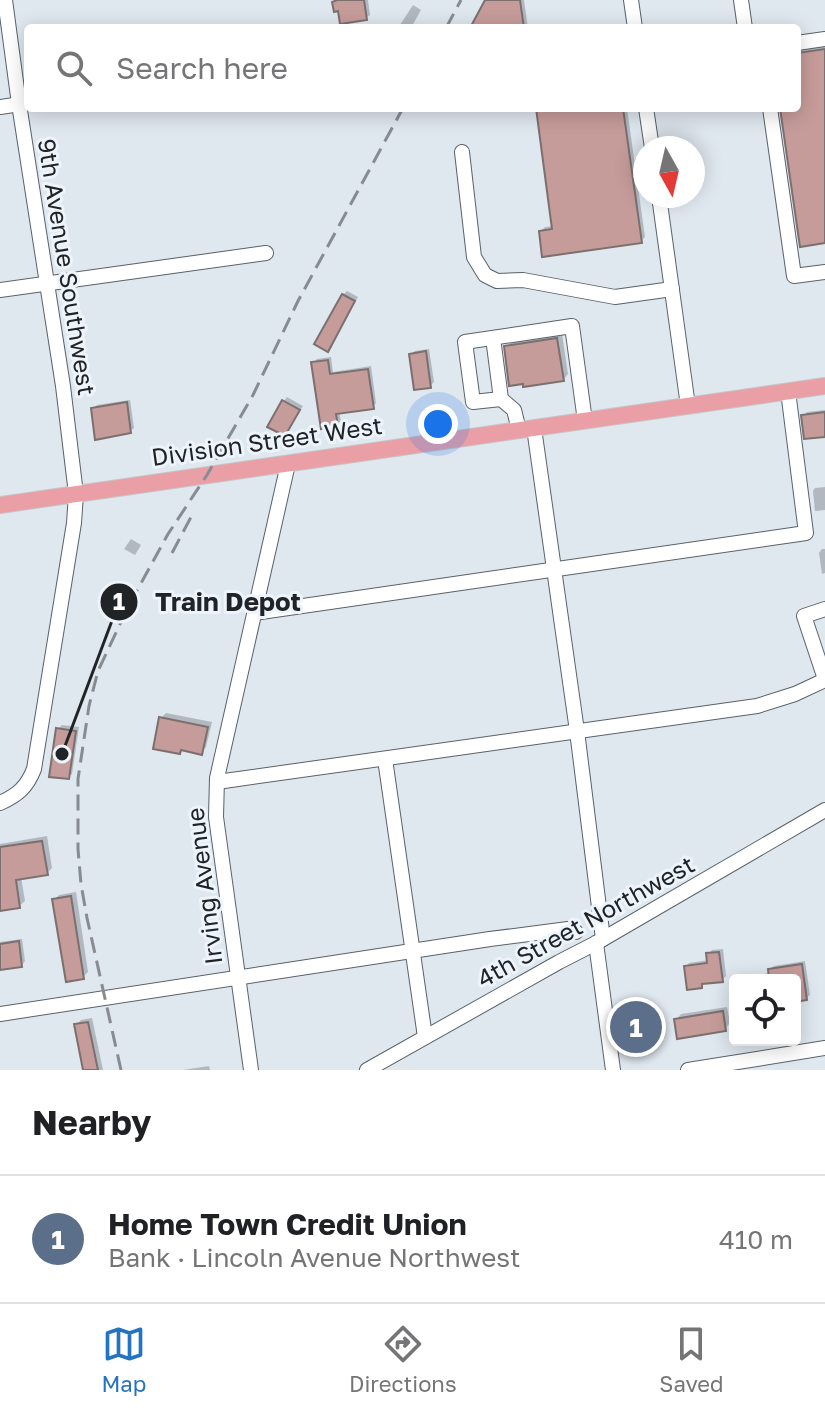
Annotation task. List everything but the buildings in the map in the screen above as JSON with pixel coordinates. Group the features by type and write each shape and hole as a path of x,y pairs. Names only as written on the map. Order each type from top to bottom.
{"main road":[{"name":"Division Street West","path":"0,505 825,386"}],"street":[{"name":"9th Avenue Southwest","path":"0,803 23,790 34,769 74,523 76,494 23,104 5,0"},
{"path":"631,0 634,24"},
{"path":"741,0 744,24"},
{"path":"801,42 825,39"},
{"path":"0,107 23,104"},
{"path":"647,112 650,136"},
{"path":"771,112 794,276 825,272"},
{"path":"462,152 474,257 485,275 497,281 523,280 615,297 672,289"},
{"path":"661,208 688,406"},
{"path":"0,290 266,253"},
{"path":"501,399 473,402 465,342 572,326 585,421"},
{"path":"493,338 501,399 514,410 526,429 554,571 577,731 613,1070"},
{"path":"254,613 806,533 788,391"},
{"name":"Irving Avenue","path":"251,1070 215,799 288,464"},
{"path":"217,782 757,706 795,694 825,679 804,616 825,609"},
{"path":"385,759 425,1037"},
{"name":"4th Street Northwest","path":"367,1070 825,810"},
{"path":"0,1014 412,951 568,929 576,932"},
{"path":"688,1070 825,1048"}],"railway":[{"path":"448,24 461,0"},
{"path":"121,1070 87,918 78,849 78,779 89,706 98,671 129,605 168,534 207,475 253,395 298,301 401,112"},
{"path":"172,553 191,517"}],"place":[{"name":"Train Depot","path":"62,754"},
{"name":"Home Town Credit Union","path":"636,1027"}]}
